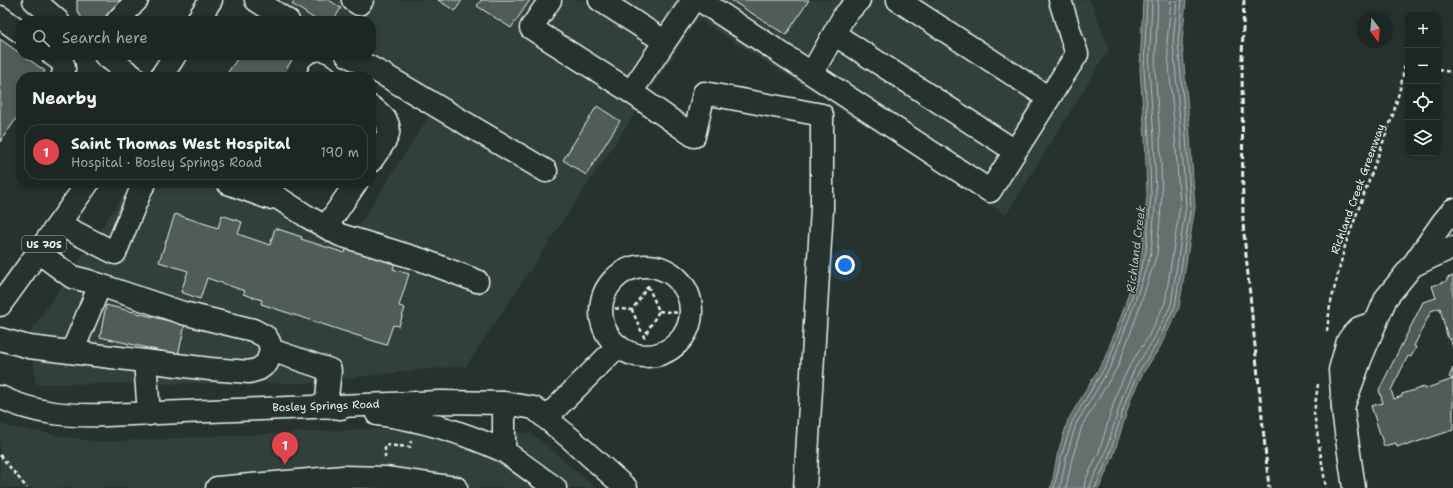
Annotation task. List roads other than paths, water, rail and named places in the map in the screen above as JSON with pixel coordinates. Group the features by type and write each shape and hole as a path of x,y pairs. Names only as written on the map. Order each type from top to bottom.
{"street":[{"path":"34,0 52,16"},
{"path":"122,16 137,0"},
{"path":"200,16 211,0"},
{"path":"256,0 280,16"},
{"path":"353,0 359,4 362,0"},
{"path":"550,0 532,28 631,92 694,136 704,93 822,115 822,209 805,488"},
{"path":"600,0 664,41"},
{"path":"631,92 693,0"},
{"path":"700,0 990,191 1077,54 1060,0"},
{"path":"812,73 844,16 859,0"},
{"path":"898,0 1049,98"},
{"path":"0,17 16,28"},
{"path":"834,34 1015,151"},
{"path":"60,60 64,66 64,72"},
{"path":"112,60 127,72"},
{"path":"164,72 172,60"},
{"path":"356,60 546,171"},
{"path":"376,111 386,119 390,126 388,134 376,152"},
{"name":"US 70S","path":"0,305 84,188"},
{"path":"59,224 115,253 142,188"},
{"path":"242,188 289,205"},
{"path":"266,188 289,205 340,235 422,260 477,280"},
{"path":"326,227 353,188"},
{"path":"1354,488 1343,407 1360,360 1386,298 1413,265 1453,210"},
{"path":"1413,265 1453,248"},
{"path":"0,339 29,347 210,369 249,372 259,369 267,363 271,350 269,342 266,337 253,330 183,313 72,277 38,252"},
{"path":"640,266 653,267 667,271 680,282 686,291 690,304 688,327 683,336 675,345 656,354 642,356 628,352 618,346 611,339 604,326 601,316 601,307 605,292 613,280 632,268 640,266"},
{"path":"72,352 100,285"},
{"path":"546,418 618,346"},
{"path":"271,350 330,370 326,406 389,415 432,424 478,440 504,451 555,488"},
{"path":"145,361 150,414"},
{"name":"Bosley Springs Road","path":"0,397 31,409 68,416 441,402 504,403 534,408 626,488"},
{"path":"504,403 504,451"},
{"path":"217,488 343,477 385,478 456,488"}],"water":[{"path":"1143,0 1186,0 1182,42 1195,207 1179,308 1160,347 1143,373 1131,398 1113,457 1099,488 1050,488 1057,456 1068,420 1104,360 1122,314 1142,251 1147,195 1140,69"}],"railway":[{"path":"1244,0 1242,58 1243,224 1269,488"}],"place":[{"name":"Saint Thomas West Hospital","path":"285,465"}],"water label":[{"name":"Richland Creek","path":"1136,249"}]}
